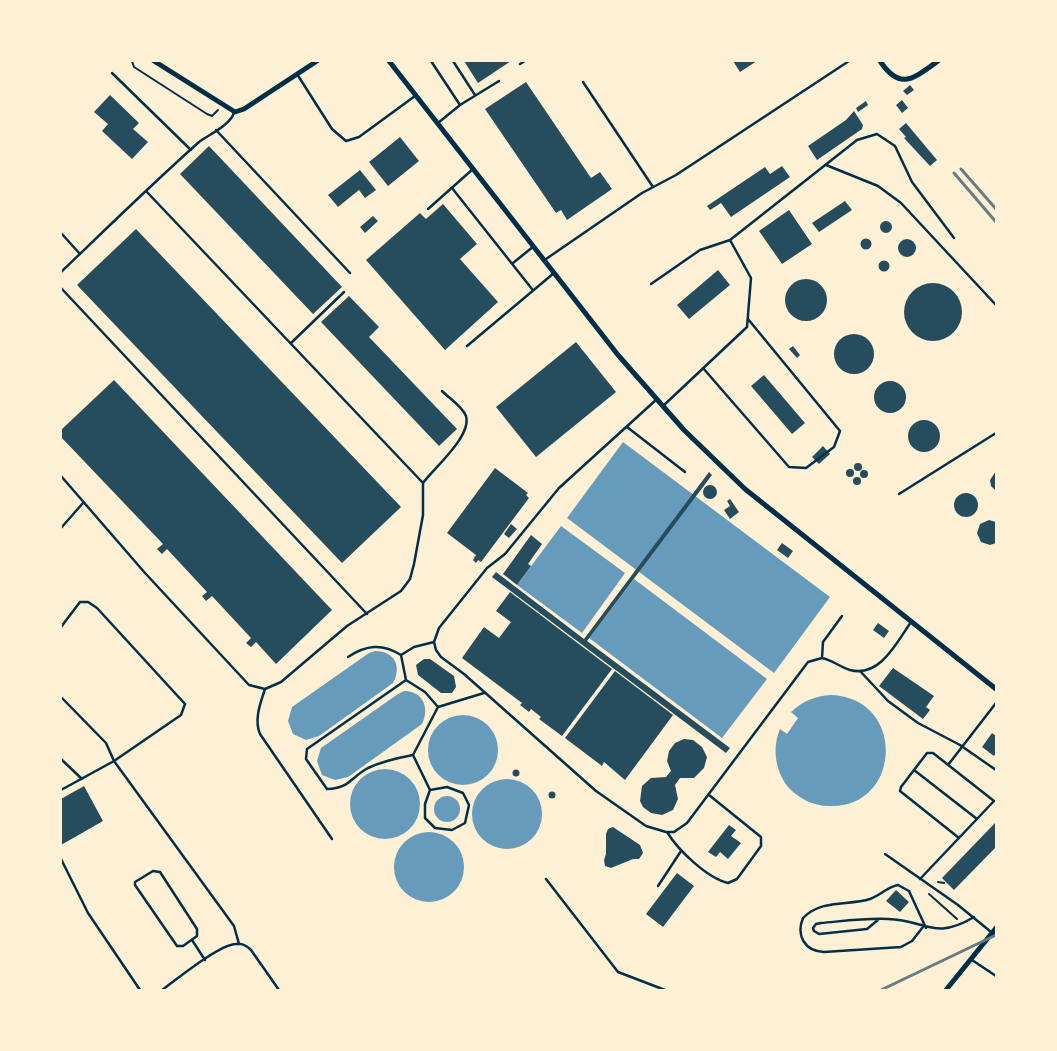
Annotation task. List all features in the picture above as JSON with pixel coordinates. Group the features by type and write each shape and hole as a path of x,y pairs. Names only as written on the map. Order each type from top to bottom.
{"street":[{"path":"154,61 235,112 244,109 318,61"},
{"path":"389,61 546,259 554,273 684,430 745,489 996,689"},
{"path":"880,61 889,74 895,79 902,80 914,76 938,61"},
{"path":"946,990 995,932"}],"lane":[{"path":"431,61 460,105"},
{"path":"453,61 475,95"},
{"path":"520,64 524,61"},
{"path":"546,259 653,187 676,175 849,61"},
{"path":"112,73 190,150"},
{"path":"297,74 332,129 346,141 359,138 416,96"},
{"path":"438,123 460,105 499,81"},
{"path":"583,82 653,187"},
{"path":"61,272 190,150 232,119 235,112"},
{"path":"216,130 350,274"},
{"path":"651,284 700,250 730,240 857,140 877,134 895,146 912,182 954,238"},
{"path":"826,165 878,186 901,203 996,305"},
{"path":"428,209 474,168"},
{"path":"452,188 532,289"},
{"path":"146,191 423,483"},
{"path":"61,233 80,254"},
{"path":"663,406 747,327 751,278 730,240"},
{"path":"512,263 535,245"},
{"path":"466,346 532,289 554,273"},
{"path":"61,288 367,614"},
{"path":"291,343 344,292"},
{"path":"703,368 789,467 806,468 834,447 840,431 748,320"},
{"path":"61,476 83,503 249,685 264,690 281,682 347,626 401,591 410,579 423,515 423,483 457,444 466,424 465,414 442,391"},
{"path":"657,399 579,468 546,503 505,554 486,568 439,628 434,642 436,650 442,657 596,790 646,826 666,832 674,832 687,823 808,662 822,658 845,668 860,671 878,665 911,622"},
{"path":"626,427 684,472"},
{"path":"899,494 996,433"},
{"path":"61,528 83,503"},
{"path":"61,627 80,602 88,602 97,608 185,704 180,715 114,761 61,790"},
{"path":"822,658 823,642 842,616"},
{"path":"401,655 414,647 434,642"},
{"path":"348,657 359,649 378,646 390,648 401,655 406,680 425,692 438,707"},
{"path":"860,671 896,706 918,723 962,746 996,770"},
{"path":"406,680 307,749 306,758 327,789 340,789 366,769 382,762 413,755 438,707 485,693"},
{"path":"264,690 259,709 258,729 260,734 332,839"},
{"path":"61,698 106,743 114,761 234,926 238,944"},
{"path":"948,765 996,703"},
{"path":"920,879 959,838 994,801 933,753 927,753 900,791 959,838"},
{"path":"413,755 430,790 425,804 425,818 436,828 452,830 465,823 469,806 463,793 447,787 430,790"},
{"path":"61,759 82,779"},
{"path":"914,770 977,819"},
{"path":"666,832 681,851 715,878 728,883 737,880 762,842 758,832 709,795"},
{"path":"658,886 681,851"},
{"path":"885,854 995,932"},
{"path":"61,859 88,913 140,990"},
{"path":"153,871 160,872 197,928 197,936 192,940 183,946 177,946 135,886 135,882 153,871"},
{"path":"546,879 618,972 665,990"},
{"path":"898,885 909,890 925,928 912,941 901,947 824,952 811,949 805,944 800,932 803,918 816,908 868,899 885,889 898,885"},
{"path":"878,920 867,929 819,934 813,928 816,924 821,923 865,918 889,919 925,928 945,930 974,917"},
{"path":"192,940 205,960"},
{"path":"162,990 228,946 238,944 251,950 279,990"},
{"path":"972,960 996,976"}],"path":[{"path":"132,61 134,67 207,114 212,116 222,105"}],"water":[{"path":"623,442 830,597 774,673 567,518"},
{"path":"561,526 625,573 582,633 517,585"},
{"path":"634,579 767,679 722,738 589,638"},
{"path":"375,651 388,654 395,661 397,671 393,683 319,736 306,740 293,734 288,721 292,707 369,653"},
{"path":"404,691 416,694 423,701 425,712 422,724 348,777 335,780 322,775 317,761 321,748"},
{"path":"831,695 856,701 873,714 883,732 886,753 882,773 871,790 853,802 829,806 817,805 806,801 788,787 780,773 776,759 776,744 780,729 787,734 798,718 791,712 810,700"},
{"path":"463,715 476,718 488,725 495,737 498,750 495,763 488,775 476,782 463,785 450,782 438,775 431,763 428,750 431,737 438,725 450,718"},
{"path":"385,769 398,772 410,779 417,791 420,804 417,817 410,829 398,836 385,839 372,836 360,829 353,817 350,804 353,791 360,779 372,772"},
{"path":"507,779 520,782 532,789 539,801 542,814 539,827 532,839 520,846 507,849 494,846 482,839 475,827 472,814 475,801 482,789 494,782"},
{"path":"447,796 456,800 460,809 456,818 447,822 438,818 434,809 438,800"},
{"path":"429,832 442,835 454,842 461,854 464,867 461,880 454,892 442,899 429,902 416,899 404,892 397,880 394,867 397,854 404,842 416,835"}],"building":[{"path":"464,61 511,61 478,83"},
{"path":"733,61 757,61 740,72"},
{"path":"526,82 591,178 600,172 612,189 567,220 561,210 556,213 485,109"},
{"path":"910,85 914,90 907,95 903,91"},
{"path":"110,95 139,123 133,129 148,142 132,159 102,131 108,124 94,112"},
{"path":"902,100 908,108 902,113 896,105"},
{"path":"866,101 868,105 858,112 856,108"},
{"path":"854,111 863,125 862,129 817,160 808,146 846,120"},
{"path":"906,123 937,160 930,166 904,138 906,137 899,129"},
{"path":"400,137 419,161 388,186 369,162"},
{"path":"209,146 342,287 313,314 180,174"},
{"path":"782,166 790,177 731,217 721,203 710,210 707,206 765,167 770,174"},
{"path":"360,170 376,190 365,198 359,190 338,207 328,195"},
{"path":"845,201 852,210 819,232 812,223"},
{"path":"443,204 477,244 460,259 498,302 445,350 366,260 420,213 426,219"},
{"path":"789,210 812,244 782,264 759,231"},
{"path":"373,216 378,221 365,233 360,227"},
{"path":"884,221 888,221 892,227 888,233 884,233 880,229 880,225"},
{"path":"136,229 401,507 342,563 77,285"},
{"path":"866,238 872,244 866,250 860,244"},
{"path":"907,239 914,241 916,248 914,255 907,257 900,255 898,248 900,241"},
{"path":"884,260 890,266 884,272 878,266"},
{"path":"718,270 730,285 689,319 677,305"},
{"path":"806,279 821,285 827,300 821,315 806,321 791,315 785,300 791,285"},
{"path":"933,283 949,288 957,296 962,312 957,328 949,336 933,341 917,336 909,328 904,312 909,296 917,288"},
{"path":"349,296 379,327 369,337 457,429 439,446 321,322"},
{"path":"858,334 865,337 871,343 874,354 873,362 865,371 858,374 850,374 843,371 835,362 834,350 837,343 846,335"},
{"path":"576,342 616,392 536,457 496,407"},
{"path":"793,346 800,355 797,358 789,349"},
{"path":"764,375 805,423 792,434 751,386"},
{"path":"114,380 332,610 276,664 256,642 251,647 246,643 251,638 212,596 206,601 202,596 207,592 167,549 162,554 157,549 163,544 61,437 61,430"},
{"path":"890,381 896,382 901,386 905,391 905,403 901,408 896,412 890,413 884,412 879,408 875,403 874,397 875,391 879,386 884,382"},
{"path":"924,420 930,421 935,425 939,430 939,442 935,447 930,451 924,452 918,451 913,447 909,442 908,436 909,430 913,425 918,421"},
{"path":"823,446 830,454 819,464 812,457"},
{"path":"858,463 862,467 858,471 854,467"},
{"path":"495,468 528,493 526,495 529,498 481,562 478,560 476,563 473,560 476,555 447,533"},
{"path":"850,469 854,473 850,477 846,473"},
{"path":"864,470 868,474 864,478 860,474"},
{"path":"996,471 996,491 991,486 990,480"},
{"path":"709,472 712,475 587,641 730,748 726,753 492,577 496,572 584,639"},
{"path":"857,477 861,481 857,485 853,481"},
{"path":"707,485 713,485 717,492 713,499 707,499 703,495 703,489"},
{"path":"966,493 974,497 978,505 974,513 966,517 958,513 954,505 958,497"},
{"path":"730,499 739,512 730,519 724,510 730,506 727,501"},
{"path":"989,520 996,522 996,543 990,545 981,542 977,533 980,524"},
{"path":"511,524 517,529 509,538 504,534"},
{"path":"531,535 542,544 528,564 531,566 517,585 503,574"},
{"path":"782,543 793,551 788,558 777,550"},
{"path":"510,592 612,669 562,736 539,719 541,717 531,709 529,712 520,705 522,703 462,658 484,627 499,638 511,622 496,611"},
{"path":"878,623 889,631 884,638 873,630"},
{"path":"424,659 430,659 454,676 456,687 452,693 441,693 418,675 416,665"},
{"path":"893,668 934,696 926,707 930,710 923,719 879,686"},
{"path":"615,671 673,715 625,780 604,762 602,766 565,738"},
{"path":"992,733 996,736 996,753 994,756 982,747"},
{"path":"684,739 693,740 702,747 707,757 704,768 694,778 680,778 675,785 678,799 673,810 662,815 651,813 643,807 640,801 642,786 651,778 666,777 671,771 667,761 669,751 675,743"},
{"path":"516,769 520,773 516,777 512,773"},
{"path":"84,786 103,821 61,845 61,799"},
{"path":"552,791 556,795 552,799 548,795"},
{"path":"996,822 996,847 954,890 942,878"},
{"path":"729,825 736,830 731,836 741,843 728,859 720,852 716,857 708,852"},
{"path":"613,827 640,845 643,853 639,859 633,859 611,868 605,866 606,834 608,829"},
{"path":"677,873 694,886 663,927 646,914"},
{"path":"896,890 909,902 900,912 886,901"}],"railway":[{"path":"961,169 996,209"},
{"path":"954,173 996,222"},
{"path":"881,990 996,935"}]}
